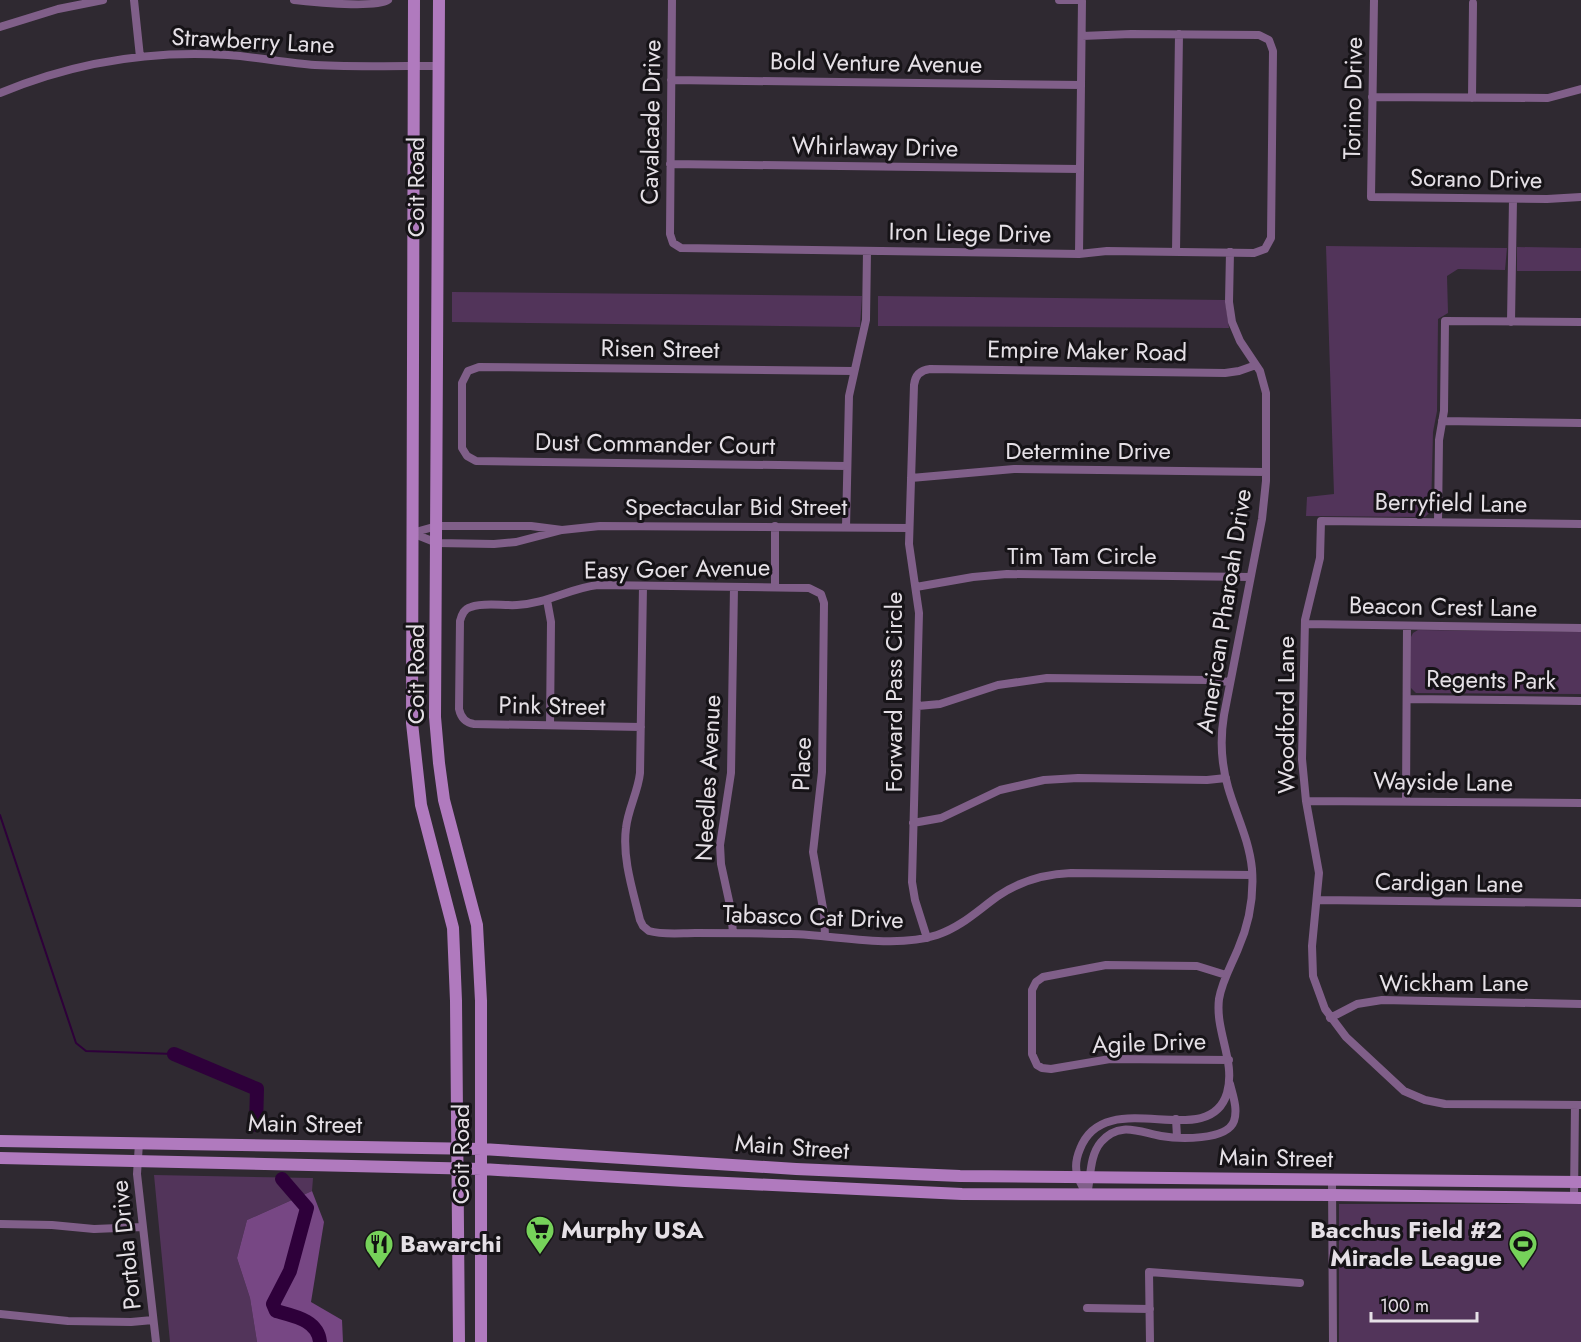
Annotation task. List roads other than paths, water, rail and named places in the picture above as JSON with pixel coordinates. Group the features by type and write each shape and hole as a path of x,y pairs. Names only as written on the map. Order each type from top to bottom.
{"main road":[{"name":"Coit Road","path":"414,0 413,744 421,805 453,928 456,1001 459,1337"},
{"name":"Coit Road","path":"439,0 435,717 444,800 477,925 482,1001 481,1337"},
{"name":"Main Street","path":"0,1141 458,1148 879,1174 1578,1182"},
{"name":"Main Street","path":"0,1158 482,1168 878,1191 1088,1195 1577,1198"},
{"path":"684,1161 685,1181"},
{"path":"878,1191 879,1174"},
{"path":"459,1337 481,1337"}],"street":[{"path":"0,27 58,9 103,0"},
{"path":"135,0 140,57"},
{"path":"294,0 334,4 378,4 388,0"},
{"name":"Cavalcade Drive","path":"672,0 670,234 673,243"},
{"path":"1059,0 1082,0 1079,254"},
{"name":"Torino Drive","path":"1371,197 1374,0"},
{"path":"1472,98 1473,3"},
{"path":"1082,36 1179,34 1176,252"},
{"name":"Iron Liege Drive","path":"673,243 685,249 1079,254 1107,251 1257,253 1267,248 1271,238 1272,45 1266,38 1259,35 1179,34"},
{"name":"Strawberry Lane","path":"0,93 59,72 140,57 222,55 314,65 438,66"},
{"name":"Bold Venture Avenue","path":"672,80 1081,85"},
{"path":"1372,97 1548,98 1581,89"},
{"name":"Whirlaway Drive","path":"670,164 1080,169"},
{"name":"Sorano Drive","path":"1371,197 1514,199 1581,197"},
{"path":"1511,321 1514,199"},
{"path":"846,527 849,396 866,320 867,251"},
{"name":"American Pharoah Drive","path":"1088,1195 1092,1161 1097,1148 1113,1132 1133,1129 1159,1136 1177,1137 1218,1134 1230,1127 1234,1119 1235,1105 1221,1031 1220,994 1246,927 1252,875 1247,840 1226,778 1222,735 1262,519 1266,472 1266,393 1256,365 1240,341 1232,322 1229,302 1230,252"},
{"path":"1438,522 1445,321 1581,322"},
{"name":"Empire Maker Road","path":"918,374 930,369 1226,373 1256,365"},
{"name":"Risen Street","path":"465,455 462,446 462,383 468,371 479,367 853,371"},
{"name":"Forward Pass Circle","path":"918,374 914,385 909,528 910,557 918,613 918,706 914,764 912,887 927,938"},
{"path":"1442,421 1581,423"},
{"name":"Dust Commander Court","path":"465,455 477,461 847,466"},
{"name":"Determine Drive","path":"911,478 1014,469 1266,472"},
{"name":"Berryfield Lane","path":"1321,521 1581,524"},
{"name":"Woodford Lane","path":"1321,521 1320,558 1305,624 1302,759 1305,801 1318,865 1312,946 1312,968 1318,994 1330,1018 1346,1037 1393,1082 1420,1099 1445,1104 1578,1105"},
{"name":"Spectacular Bid Street","path":"412,533 437,526 531,526 562,530"},
{"name":"Spectacular Bid Street","path":"412,533 437,543 505,543 562,530 600,526 909,528"},
{"path":"775,587 776,526"},
{"name":"Tim Tam Circle","path":"916,587 998,574 1250,577"},
{"name":"Easy Goer Avenue","path":"463,719 459,709 460,621 465,610 476,606 520,605 547,600 588,586 809,588 820,593"},
{"path":"641,727 643,586"},
{"name":"Needles Avenue","path":"733,933 720,845 731,773 734,587"},
{"name":"Place","path":"820,593 825,603 822,772 813,852 824,914 825,936"},
{"path":"547,600 551,622 550,725"},
{"name":"Beacon Crest Lane","path":"1305,624 1581,628"},
{"path":"1406,801 1407,626"},
{"path":"918,706 940,704 998,685 1047,678 1230,682"},
{"name":"Regents Park","path":"1407,699 1579,700"},
{"name":"Pink Street","path":"463,719 474,724 641,727"},
{"name":"Tabasco Cat Drive","path":"641,727 639,778 628,817 625,842 640,921 645,928 654,932 825,936 892,942 927,938 961,924 1010,889 1048,875 1071,873 1252,875"},
{"path":"913,823 935,820 989,794 1044,780 1226,778"},
{"name":"Wayside Lane","path":"1305,801 1581,803"},
{"name":"Cardigan Lane","path":"1317,900 1581,903"},
{"name":"Agile Drive","path":"1226,975 1197,966 1106,965 1045,976 1037,980 1032,990 1032,1057 1037,1065 1051,1069 1110,1059 1228,1060"},
{"name":"Wickham Lane","path":"1330,1018 1357,1004 1382,1000 1581,1004"},
{"name":"American Pharoah Drive","path":"1076,1176 1081,1146 1088,1134 1100,1124 1118,1119 1199,1119 1212,1114 1224,1101 1230,1081"},
{"path":"1577,1198 1578,1105"},
{"path":"1176,1119 1177,1137"},
{"name":"Portola Drive","path":"139,1143 137,1174 156,1342"},
{"path":"1076,1176 1088,1195"},
{"path":"1332,1180 1333,1342"},
{"path":"0,1224 94,1229 143,1227"},
{"path":"1150,1342 1149,1272 1300,1283"},
{"path":"1087,1308 1150,1309"},
{"path":"0,1314 69,1321 153,1320"}],"waterway":[{"path":"0,815 76,1043 86,1051 174,1054"},
{"path":"174,1054 257,1089 256,1125"},
{"path":"282,1179 307,1208 290,1271 273,1304 276,1311 297,1317 310,1324 315,1329 320,1342"}],"place":[{"name":"Murphy USA","path":"540,1256"},
{"name":"Bawarchi","path":"379,1270"},
{"name":"Bacchus Field #2 Miracle League","path":"1523,1270"}]}
